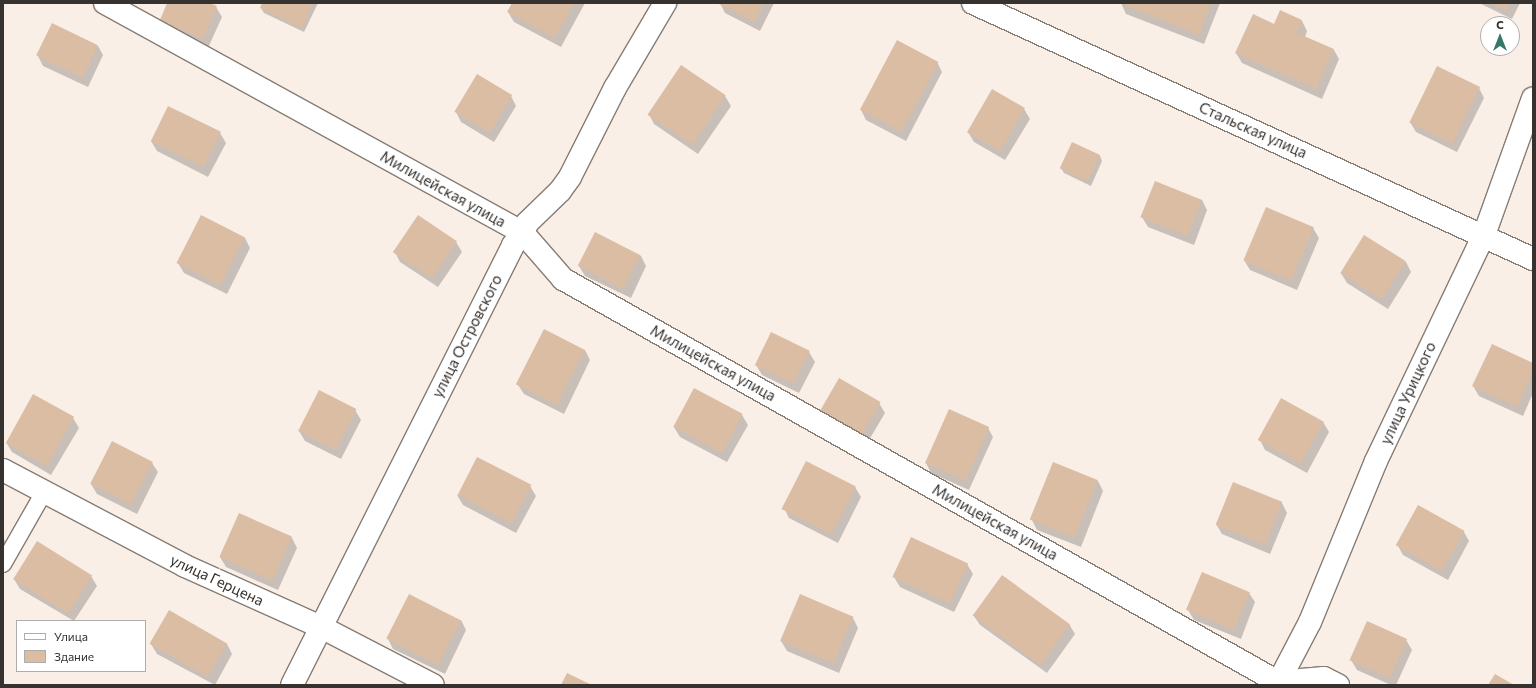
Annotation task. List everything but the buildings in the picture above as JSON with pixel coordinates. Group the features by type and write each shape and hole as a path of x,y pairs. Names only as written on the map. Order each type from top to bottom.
{"street":[{"name":"Милицейская улица","path":"105,3 523,233 562,279 1278,683"},
{"name":"улица Островского","path":"292,685 513,245 523,233 527,223 560,191 570,177 615,88 665,3"},
{"name":"Стальская улица","path":"973,3 1484,235 1533,259"},
{"name":"улица Урицкого","path":"1278,683 1310,622 1376,461 1484,235 1533,98"},
{"name":"улица Герцена","path":"3,470 185,566 321,627 433,685"},
{"path":"1278,683 1324,678 1338,685"}],"lane":[{"path":"3,564 44,492"}]}
